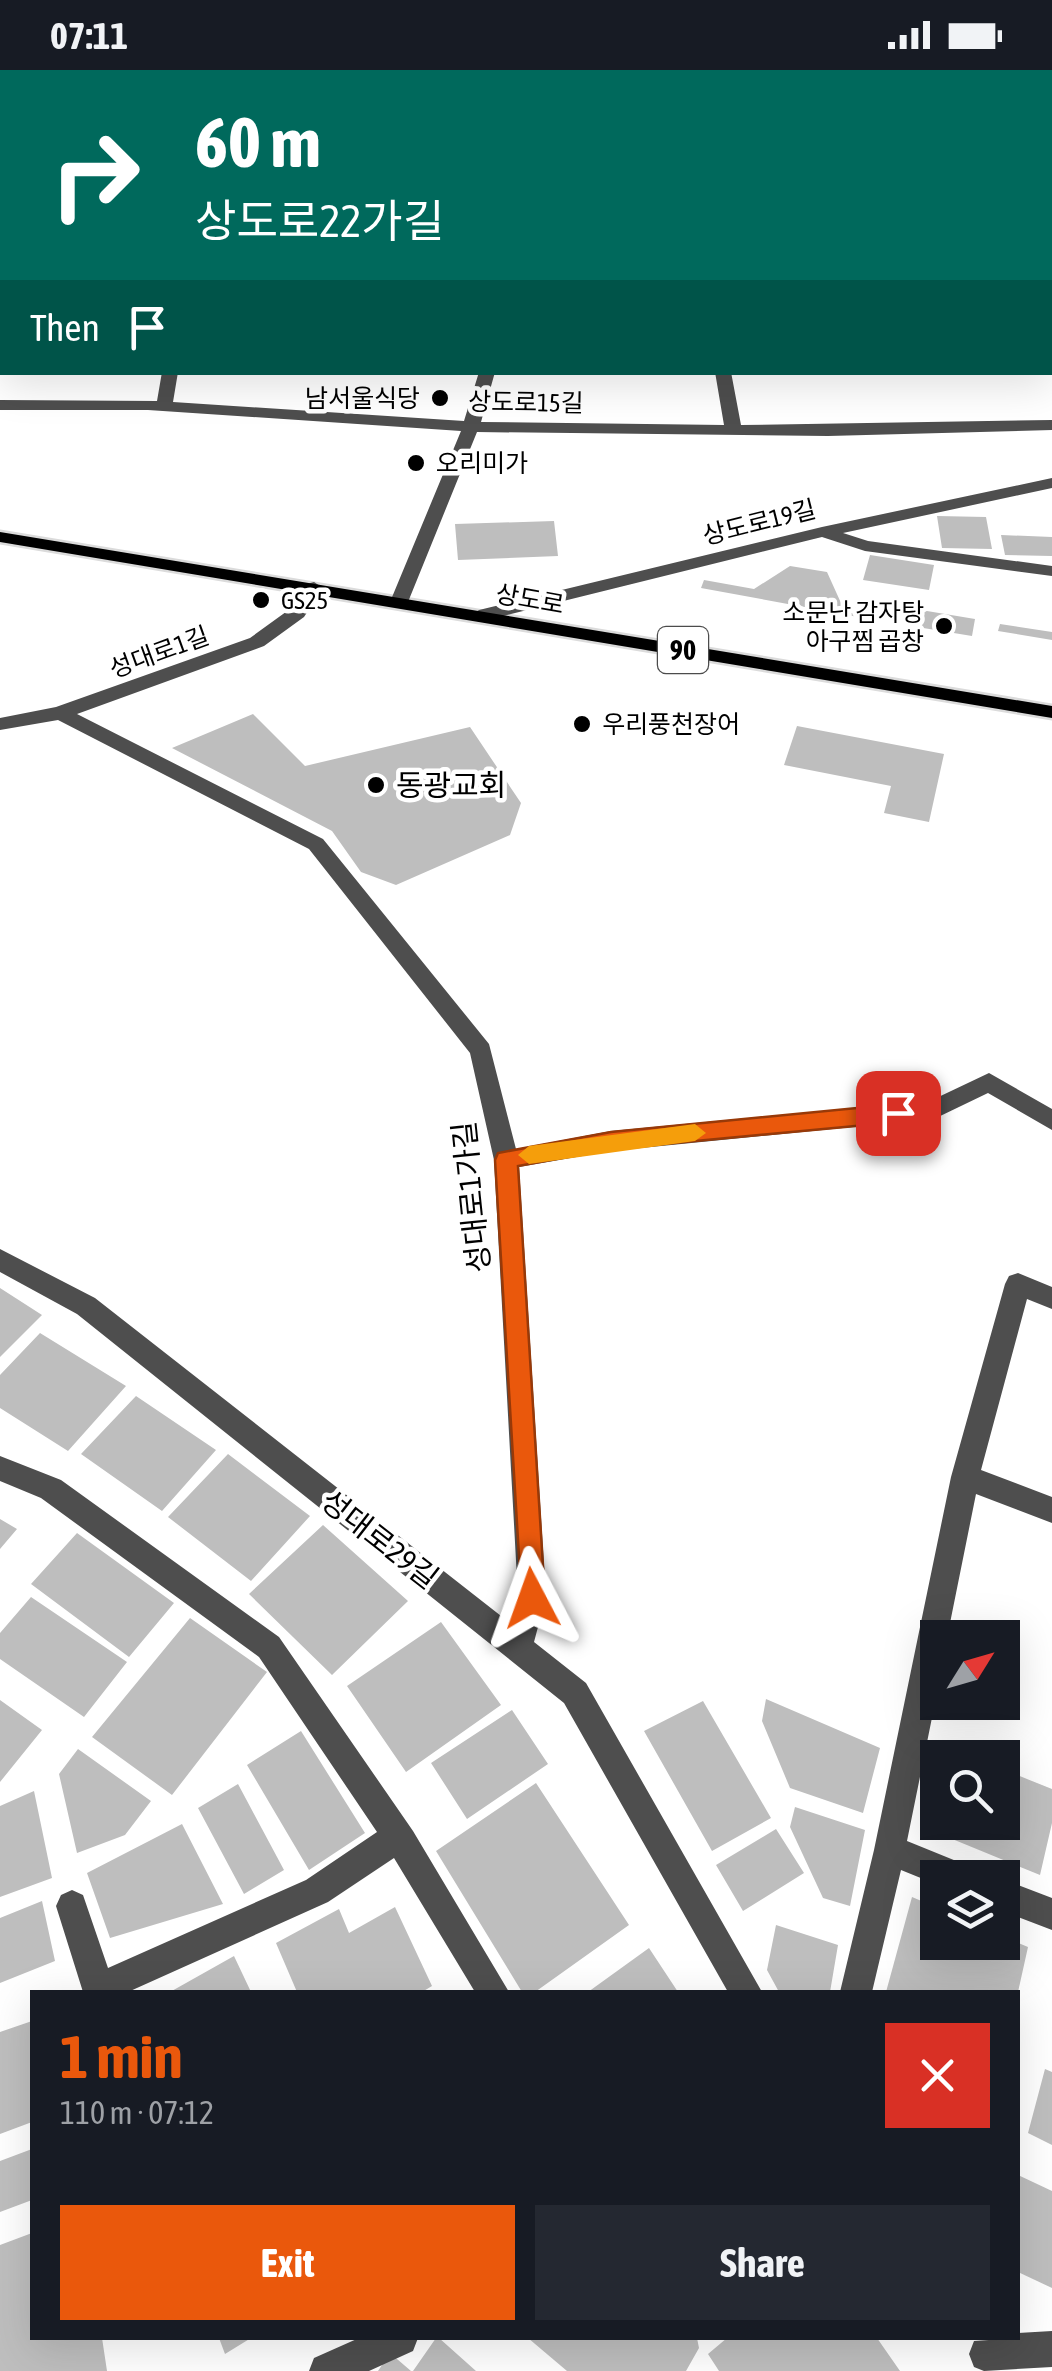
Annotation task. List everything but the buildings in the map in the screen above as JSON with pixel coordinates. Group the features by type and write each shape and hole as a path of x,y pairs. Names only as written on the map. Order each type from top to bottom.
{"main road":[{"name":"상도로","path":"0,537 1052,712"}],"street":[{"path":"164,406 169,375"},
{"path":"399,602 472,428 486,375"},
{"path":"724,375 733,428"},
{"name":"상도로15길","path":"0,405 164,406 472,428 828,431 1052,425"},
{"name":"상도로19길","path":"479,616 822,532 1052,483"},
{"path":"822,532 865,546 1052,571"},
{"name":"성대로1길","path":"0,724 60,713 258,642 297,613 314,588"},
{"name":"성대로1가길","path":"60,713 316,844 482,1050 506,1160 532,1598 518,1647"},
{"path":"506,1160 611,1141 934,1110 989,1082 1052,1121"},
{"name":"성대로29길","path":"0,1260 86,1306 575,1693 745,1990"},
{"path":"856,1990 890,1850 965,1477 1018,1284 1052,1298"},
{"path":"0,1468 51,1489 270,1647 398,1836 492,1990"},
{"path":"965,1477 1052,1510"},
{"path":"100,1990 317,1890 398,1836"},
{"path":"890,1850 920,1862"},
{"path":"1020,1901 1052,1914"},
{"path":"72,1906 98,1990"},
{"path":"327,2371 396,2340"},
{"path":"984,2354 1052,2348"}],"slow traffic":[{"path":"529,1155 611,1141 695,1133"}],"place":[{"name":"남서울식당","path":"440,398"},
{"name":"오리미가","path":"416,463"},
{"name":"GS25","path":"261,600"},
{"name":"소문난 감자탕 아구찜 곱창","path":"944,626"},
{"name":"우리풍천장어","path":"582,724"},
{"name":"동광교회","path":"376,785"}],"route":[{"path":"532,1598 506,1160 611,1141 898,1113"}]}
